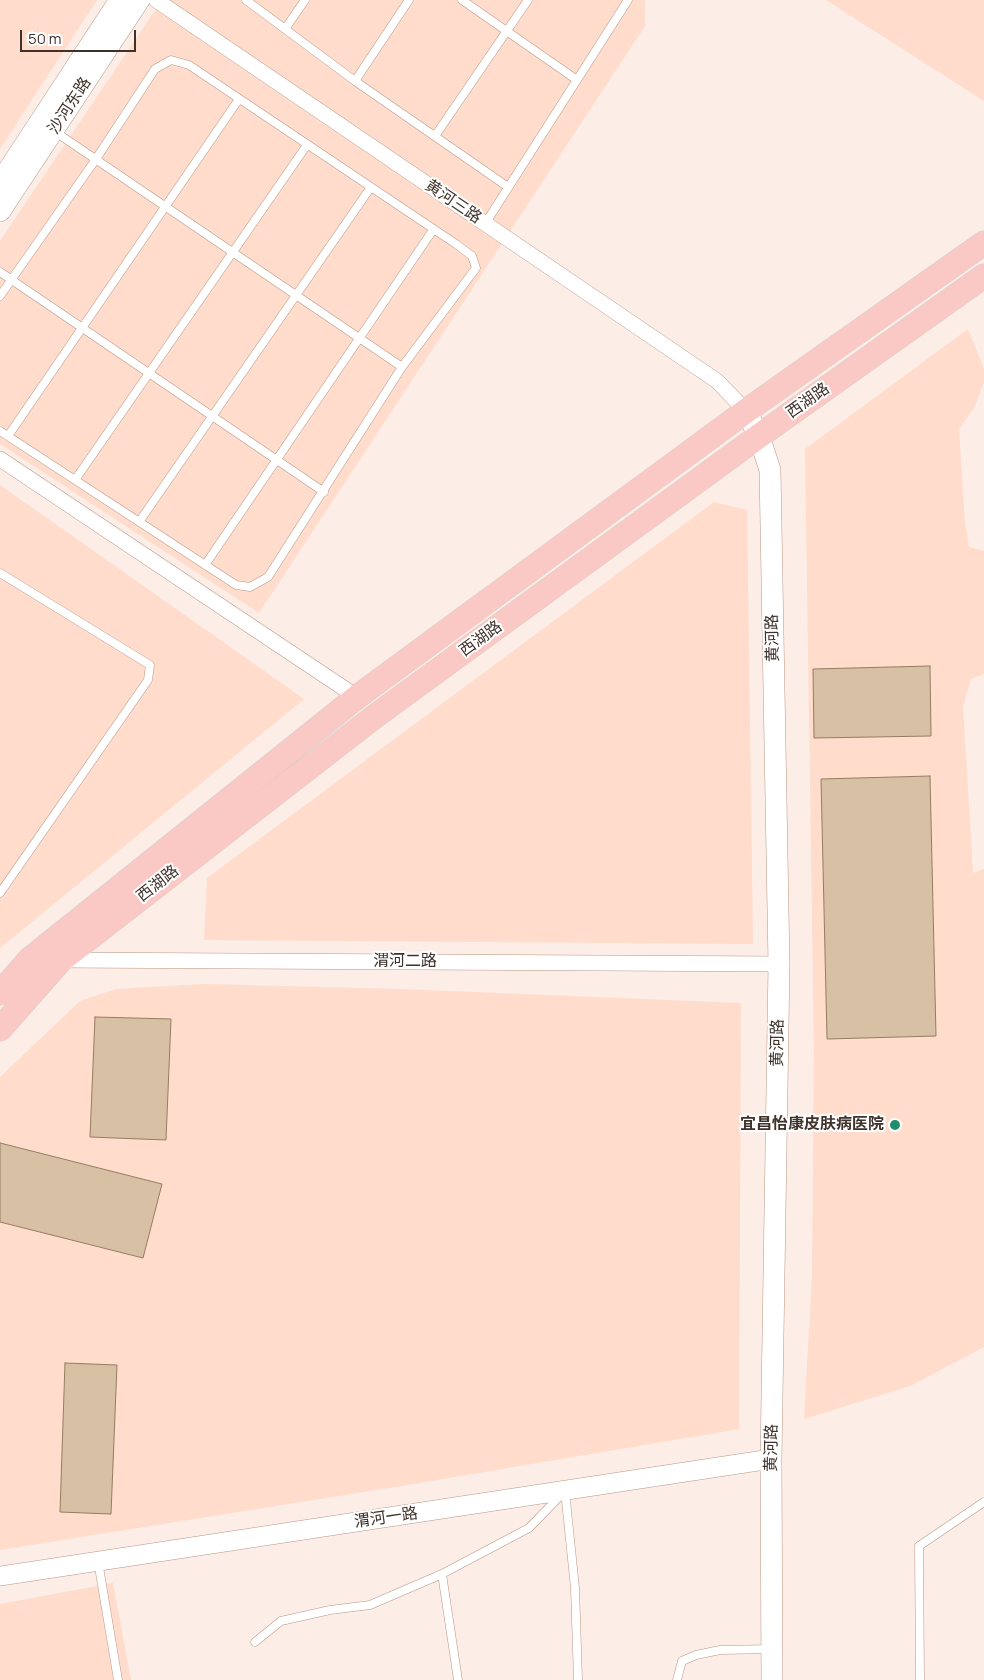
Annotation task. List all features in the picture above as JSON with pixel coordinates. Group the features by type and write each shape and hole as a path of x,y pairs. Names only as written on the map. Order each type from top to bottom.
{"main road":[{"name":"沙河东路","path":"0,211 120,0"},
{"name":"沙河东路","path":"0,183 47,126 139,0"},
{"name":"西湖路","path":"0,994 30,959 357,697 746,411 984,243"},
{"name":"西湖路","path":"0,1029 62,960 374,717 759,436 984,276"},
{"name":"黄河路","path":"746,411 759,436 770,470 779,964 771,1459 772,1680"}],"street":[{"name":"黄河三路","path":"156,0 717,381 746,411"},
{"path":"0,459 357,697"},
{"name":"渭河二路","path":"30,959 779,964"},
{"name":"渭河一路","path":"0,1576 771,1459"}],"lane":[{"path":"246,0 355,81 508,187"},
{"path":"285,29 305,0"},
{"path":"355,81 409,0"},
{"path":"462,0 577,80"},
{"path":"434,136 528,0"},
{"path":"485,224 628,0"},
{"path":"0,296 96,159 155,68 171,60 189,65 371,187 472,256 476,268 402,367 268,577 250,587 236,585 0,431"},
{"path":"8,436 239,99"},
{"path":"47,126 402,367"},
{"path":"75,480 307,144"},
{"path":"139,522 371,187"},
{"path":"205,565 434,230"},
{"path":"0,272 324,492"},
{"path":"0,572 150,665 148,680 0,894"},
{"path":"256,1642 281,1621 330,1610 370,1606 442,1574 529,1528 565,1491"},
{"path":"565,1491 575,1588 578,1680"},
{"path":"920,1680 919,1546 984,1502"},
{"path":"98,1561 118,1680"},
{"path":"442,1574 458,1680"},
{"path":"677,1680 682,1661 696,1655 720,1650 772,1649"}],"shaded area":[{"path":"0,0 97,0 0,149"},
{"path":"162,0 645,0 645,26 259,613 0,444 0,241"},
{"path":"826,0 984,0 984,101"},
{"path":"968,329 984,369 984,382 974,408 959,429 965,523 969,547 984,551 984,674 971,679 963,706 973,873 984,869 984,1347 910,1386 804,1419 812,1276 814,1053 805,449"},
{"path":"0,485 304,699 0,948"},
{"path":"714,502 747,510 753,944 204,940 207,878"},
{"path":"204,984 401,989 741,1003 739,1429 407,1485 0,1550 0,1077 80,1001 116,989"},
{"path":"113,1583 131,1680 0,1680 0,1604"}],"building":[{"path":"930,666 931,736 814,738 813,669"},
{"path":"930,776 936,1036 827,1039 821,779"},
{"path":"95,1017 171,1019 166,1140 90,1137"},
{"path":"0,1143 162,1184 143,1258 0,1222"},
{"path":"65,1363 117,1365 111,1514 60,1512"}],"place":[{"name":"宜昌怡康皮肤病医院","path":"895,1125"}]}
